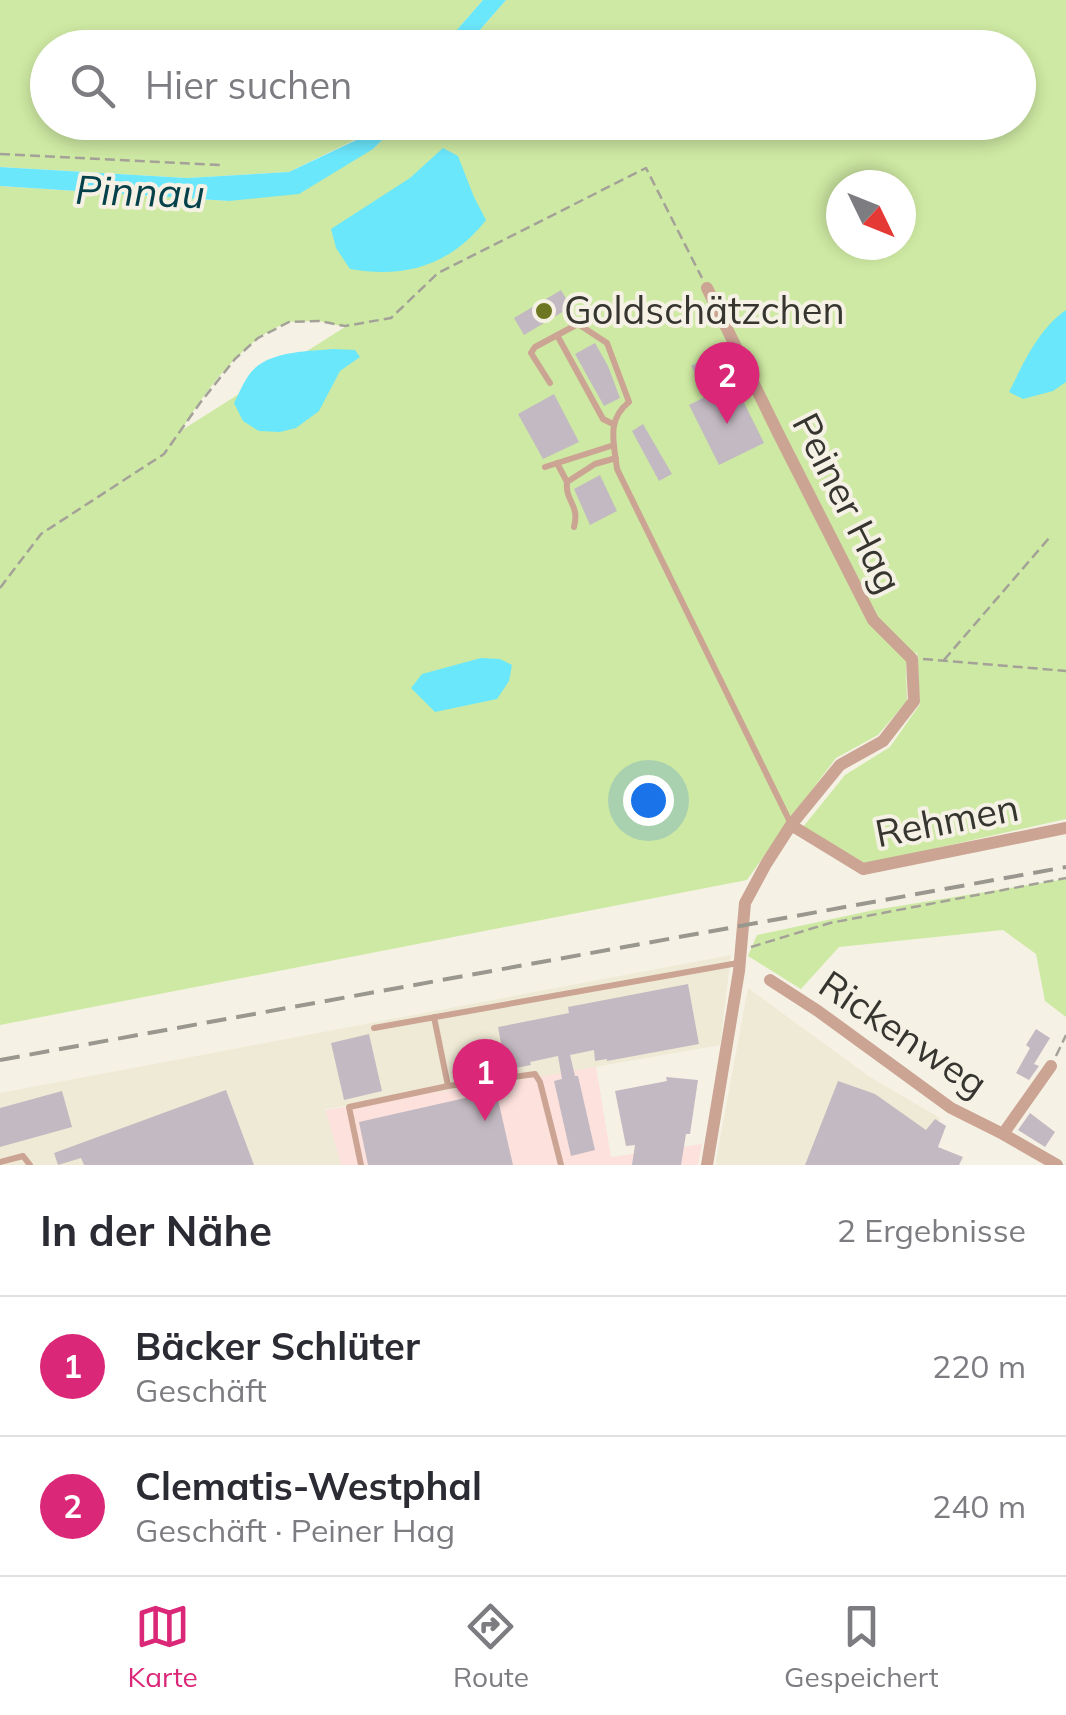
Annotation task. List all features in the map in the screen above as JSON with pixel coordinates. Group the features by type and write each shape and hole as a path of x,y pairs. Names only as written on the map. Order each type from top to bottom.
{"street":[{"name":"Peiner Hag","path":"708,288 873,620 912,659"},
{"path":"707,1165 745,904 791,825 840,765 883,740 914,701 912,659"},
{"name":"Rehmen","path":"791,825 863,869 1066,828"},
{"name":"Rickenweg","path":"770,980 951,1108 1057,1165"},
{"name":"Rickenweg","path":"1003,1134 1051,1066"}],"lane":[{"path":"550,383 531,353 534,346 578,324 606,344 629,402 618,410 613,424 618,469 791,825"},
{"path":"558,335 603,419 613,424"},
{"path":"545,467 614,445"},
{"path":"568,482 595,464 616,458"},
{"path":"557,463 568,482 567,490 577,514 574,527"},
{"path":"374,1028 740,957"},
{"path":"434,1017 448,1086"},
{"path":"361,1165 348,1107 448,1086 536,1074 561,1165"},
{"path":"0,1162 23,1156 30,1165"}],"path":[{"path":"0,154 220,166"},
{"path":"0,588 41,534 164,454 200,403 258,338 289,322 345,326 391,318 438,273 646,168 708,288"},
{"path":"944,660 1050,537"},
{"path":"912,659 1066,671"},
{"path":"740,957 830,923 1066,878"},
{"path":"1051,1066 1066,1035"}],"shaded area":[{"path":"731,955 720,1045 325,1109 341,1165 0,1165 0,1093"},
{"path":"748,988 870,1077 940,1118 920,1165 715,1165"},
{"path":"596,1066 611,1157 702,1144 698,1165 341,1165 325,1110"}],"green space":[{"path":"0,0 483,0 457,30 30,30 30,140 355,140 289,172 187,178 0,167"},
{"path":"506,0 1066,0 1066,819 866,864 803,827 845,775 890,747 920,704 917,652 906,664 907,701 878,735 836,758 747,880 0,1025 0,186 229,201 373,149 382,140 1036,140 1036,30 480,30","holes":["319,321 345,327 182,430 213,384 256,340 287,323"]},
{"path":"1066,879 1066,1017 1045,1001 1036,954 1003,930 839,947 801,989 748,956 757,935 874,910"}],"water":[{"path":"483,0 506,0 480,30 457,30"},
{"name":"Pinnau","path":"356,140 382,140 299,194 229,201 0,186 0,167 187,178 289,172"},
{"path":"443,148 458,156 486,220 458,248 426,265 390,272 350,269 336,248 331,229 410,178"},
{"path":"1066,310 1066,382 1053,391 1023,399 1009,392 1040,336"},
{"path":"355,350 360,357 340,371 319,411 296,428 280,432 259,431 243,421 234,403 255,368 282,355"},
{"path":"481,658 500,659 512,665 509,681 497,699 435,712 411,688 422,674"}],"building":[{"path":"561,290 571,307 524,335 514,318"},
{"path":"595,343 620,398 604,406 575,354"},
{"path":"719,352 764,443 719,465 689,405 707,396 691,366"},
{"path":"554,394 579,442 543,459 518,414"},
{"path":"643,424 672,474 659,481 632,431"},
{"path":"600,475 617,511 590,525 574,489"},
{"path":"688,984 699,1044 607,1061 595,1061 594,1050 570,1055 595,1150 571,1156 554,1081 562,1079 558,1056 506,1070 498,1027 569,1013 568,1007"},
{"path":"1036,1029 1050,1038 1029,1080 1016,1073"},
{"path":"369,1034 382,1091 344,1100 331,1043"},
{"path":"666,1077 698,1080 681,1165 632,1165 635,1145 626,1146 615,1091 667,1081"},
{"path":"838,1081 875,1094 926,1130 935,1119 946,1126 938,1147 963,1157 959,1165 805,1165"},
{"path":"226,1090 254,1165 84,1165 81,1158 58,1165 54,1153"},
{"path":"62,1091 72,1127 0,1147 0,1108"},
{"path":"496,1091 513,1165 368,1165 359,1122"},
{"path":"1030,1113 1055,1132 1045,1147 1018,1130"}],"railway":[{"path":"0,1060 1066,867"}],"place":[{"name":"Goldschätzchen","path":"544,311"},
{"name":"Clematis-Westphal","path":"727,424"},
{"name":"Bäcker Schlüter","path":"485,1121"}]}
